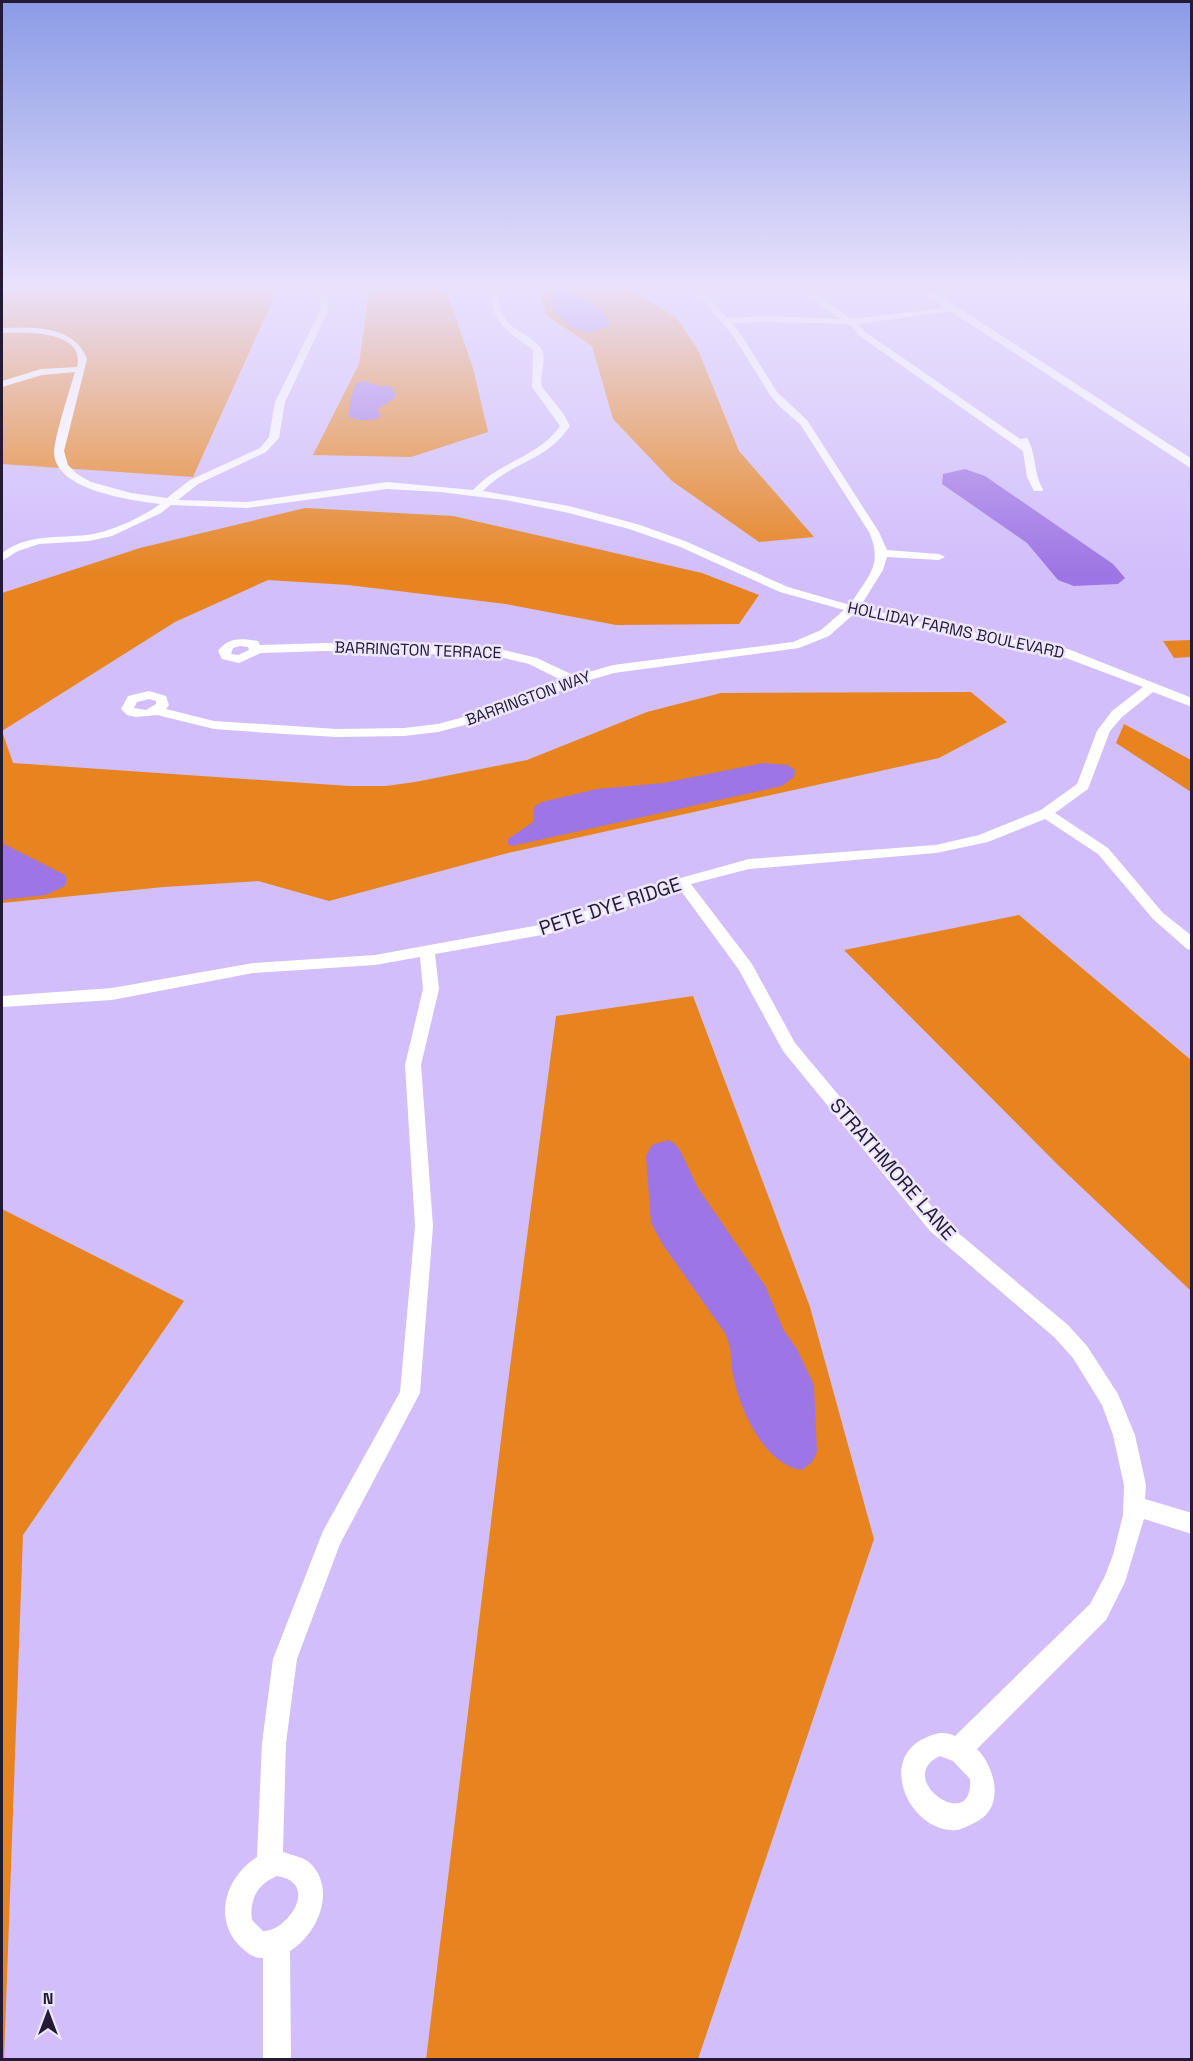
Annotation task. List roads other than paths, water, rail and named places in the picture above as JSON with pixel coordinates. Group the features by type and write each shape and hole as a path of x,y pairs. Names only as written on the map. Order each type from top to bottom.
{"main road":[{"path":"1061,380 1191,465"}],"street":[{"name":"HOLLIDAY FARMS BOULEVARD","path":"77,380 59,451 65,470 90,486 121,494 202,506 249,505 391,485 523,499 568,509 666,537 797,594 929,627 1056,650 1119,672 1191,703"},
{"path":"2,558 14,549 38,541 89,538 108,534 145,518 194,482 263,450 274,438 280,402 291,380"},
{"path":"476,493 485,480 551,444 560,436 565,426 562,416 542,396 537,386 538,380"},
{"path":"765,380 782,405 804,422 874,532 882,553 939,557"},
{"path":"928,380 1027,449"},
{"path":"944,380 1025,440 1028,446 1033,483 1038,489"},
{"path":"980,418 993,416"},
{"name":"BARRINGTON WAY","path":"157,711 214,724 268,729 337,733 404,732 438,728 487,716 574,681 613,669 795,645 825,633 853,609 877,570 882,553"},
{"name":"BARRINGTON TERRACE","path":"256,650 326,647 496,652 533,661 574,681"},
{"name":"PETE DYE RIDGE","path":"2,1000 112,994 252,968 375,960 553,928 682,882 749,864 936,849 983,839 1046,813 1083,786 1104,731 1118,714 1150,687"},
{"path":"1046,813 1103,851 1158,916 1191,945"},
{"name":"STRATHMORE LANE","path":"682,882 746,968 789,1047 930,1217 980,1264 1061,1331 1080,1352 1112,1401 1124,1435 1135,1485 1134,1515 1124,1555 1098,1612 960,1749"},
{"path":"270,1865 274,1743 285,1659 331,1539 410,1393 424,1226 413,1065 430,989 427,951"},
{"path":"1134,1506 1191,1524"},
{"path":"289,1864 299,1870 306,1879 310,1891 310,1904 306,1918 298,1930 288,1939 276,1944 263,1944 253,1940 244,1932 239,1922 237,1909 240,1896 254,1874 270,1865 289,1864"},
{"path":"276,1944 277,2060"}]}
